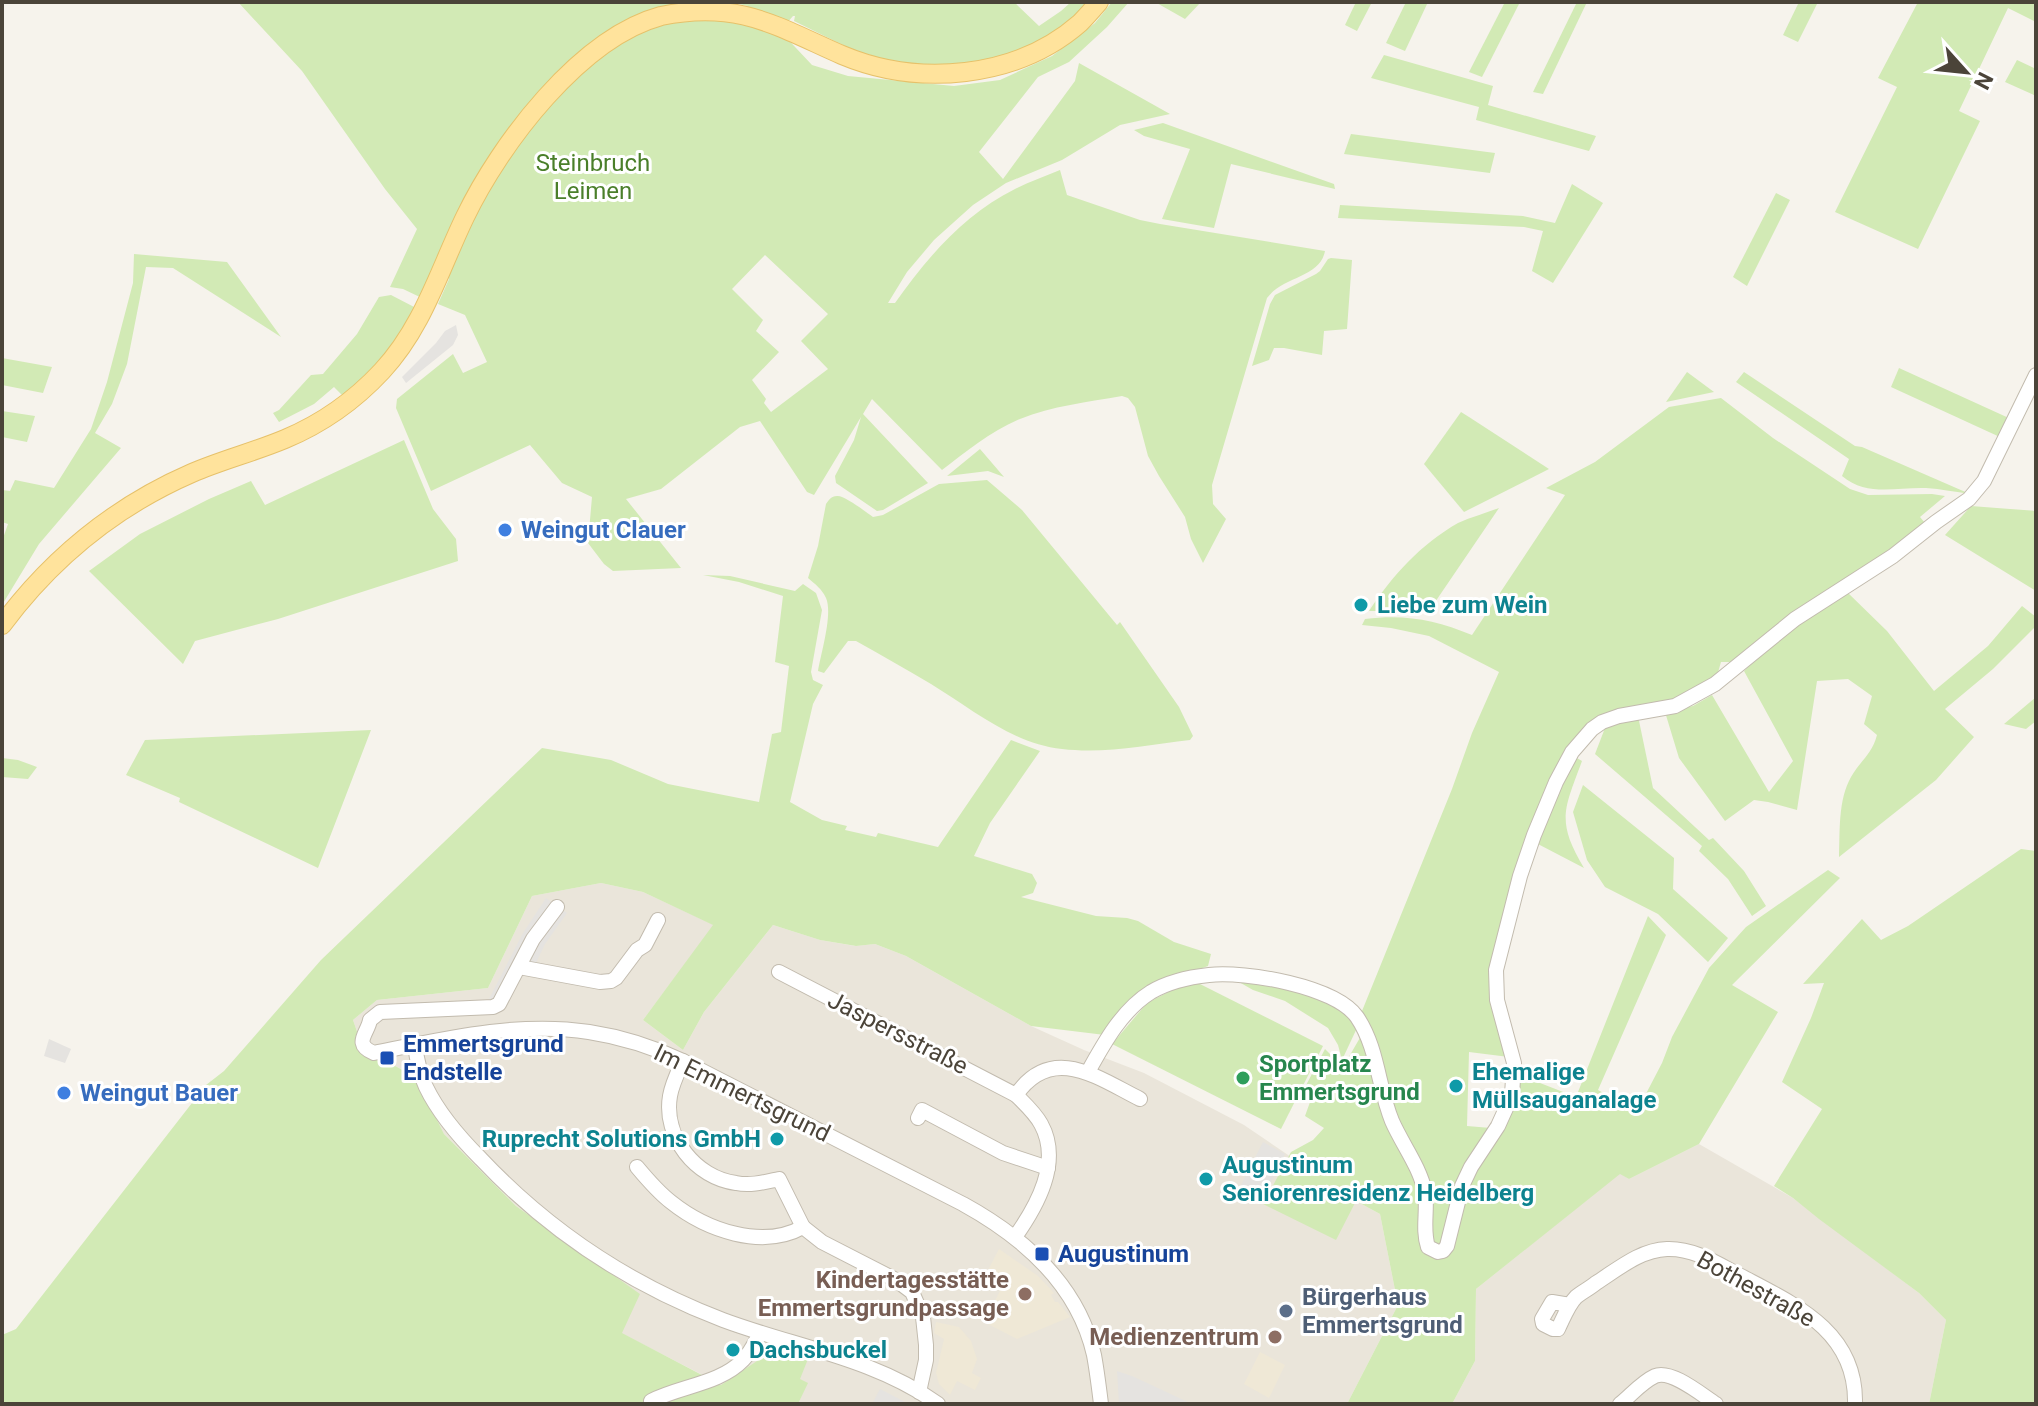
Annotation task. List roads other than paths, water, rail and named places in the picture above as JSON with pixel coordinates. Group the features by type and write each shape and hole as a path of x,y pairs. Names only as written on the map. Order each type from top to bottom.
{"main road":[{"path":"2,625 56,563 118,513 154,491 193,473 308,428 330,416 370,384 415,328 475,198 512,140 563,81 615,37 641,23 677,12 729,10 768,20 844,55 884,69 905,73 951,74 998,66 1034,52 1058,39 1099,2"}],"street":[{"path":"1088,1072 1126,1014 1140,1000 1168,984 1201,976 1225,975 1261,978 1331,997 1349,1008 1368,1037 1391,1119 1422,1181 1427,1209 1428,1247 1443,1251 1447,1246 1462,1186 1498,1126 1512,1095 1514,1063 1497,1000 1496,970 1534,835 1572,752 1602,722 1675,706 1715,684 1783,628 1893,556 1969,499 1984,481 2036,375"},
{"name":"Im Emmertsgrund","path":"557,907 533,939 501,1002 496,1006 386,1011 373,1015 363,1034 364,1046 374,1053 464,1036 517,1030 572,1030 625,1039 678,1059 963,1204 1027,1246 1049,1269 1080,1316 1094,1355 1101,1404"},
{"path":"519,967 594,981 611,981 637,950 647,943 658,920"},
{"name":"Jaspersstraße","path":"779,972 1016,1095 1032,1112 1047,1138 1048,1168 1034,1208 1015,1237"},
{"path":"415,1046 425,1085 439,1110 476,1154 530,1206 592,1254 697,1310 881,1372 938,1404"},
{"path":"678,1059 669,1107 674,1133 694,1164 724,1181 758,1184 779,1179 803,1227 822,1242 896,1280 912,1292 923,1317 926,1345 919,1392"},
{"path":"1016,1095 1032,1077 1051,1068 1063,1067 1088,1072 1140,1099"},
{"path":"918,1118 922,1110 1003,1153 1048,1168"},
{"path":"637,1167 668,1201 715,1228 754,1237 784,1235 803,1227"},
{"name":"Bothestraße","path":"1570,1305 1578,1295 1648,1253 1668,1249 1694,1253 1789,1301 1825,1328 1836,1340 1849,1364 1856,1390 1855,1404"},
{"path":"651,1401 734,1368 748,1354 760,1333"},
{"path":"1620,1404 1655,1376 1665,1375 1716,1404"}],"place":[{"name":"Weingut Clauer","path":"505,530"},
{"name":"Liebe zum Wein","path":"1361,605"},
{"name":"Emmertsgrund Endstelle","path":"387,1058"},
{"name":"Sportplatz Emmertsgrund","path":"1243,1078"},
{"name":"Ehemalige Müllsauganalage","path":"1456,1086"},
{"name":"Weingut Bauer","path":"64,1093"},
{"name":"Ruprecht Solutions GmbH","path":"777,1139"},
{"name":"Augustinum Seniorenresidenz Heidelberg","path":"1206,1179"},
{"name":"Augustinum","path":"1042,1254"},
{"name":"Kindertagesstätte Emmertsgrundpassage","path":"1025,1294"},
{"name":"Bürgerhaus Emmertsgrund","path":"1286,1311"},
{"name":"Medienzentrum","path":"1275,1337"},
{"name":"Dachsbuckel","path":"733,1350"}],"park label":[{"name":"Steinbruch Leimen","path":"593,177"}]}
